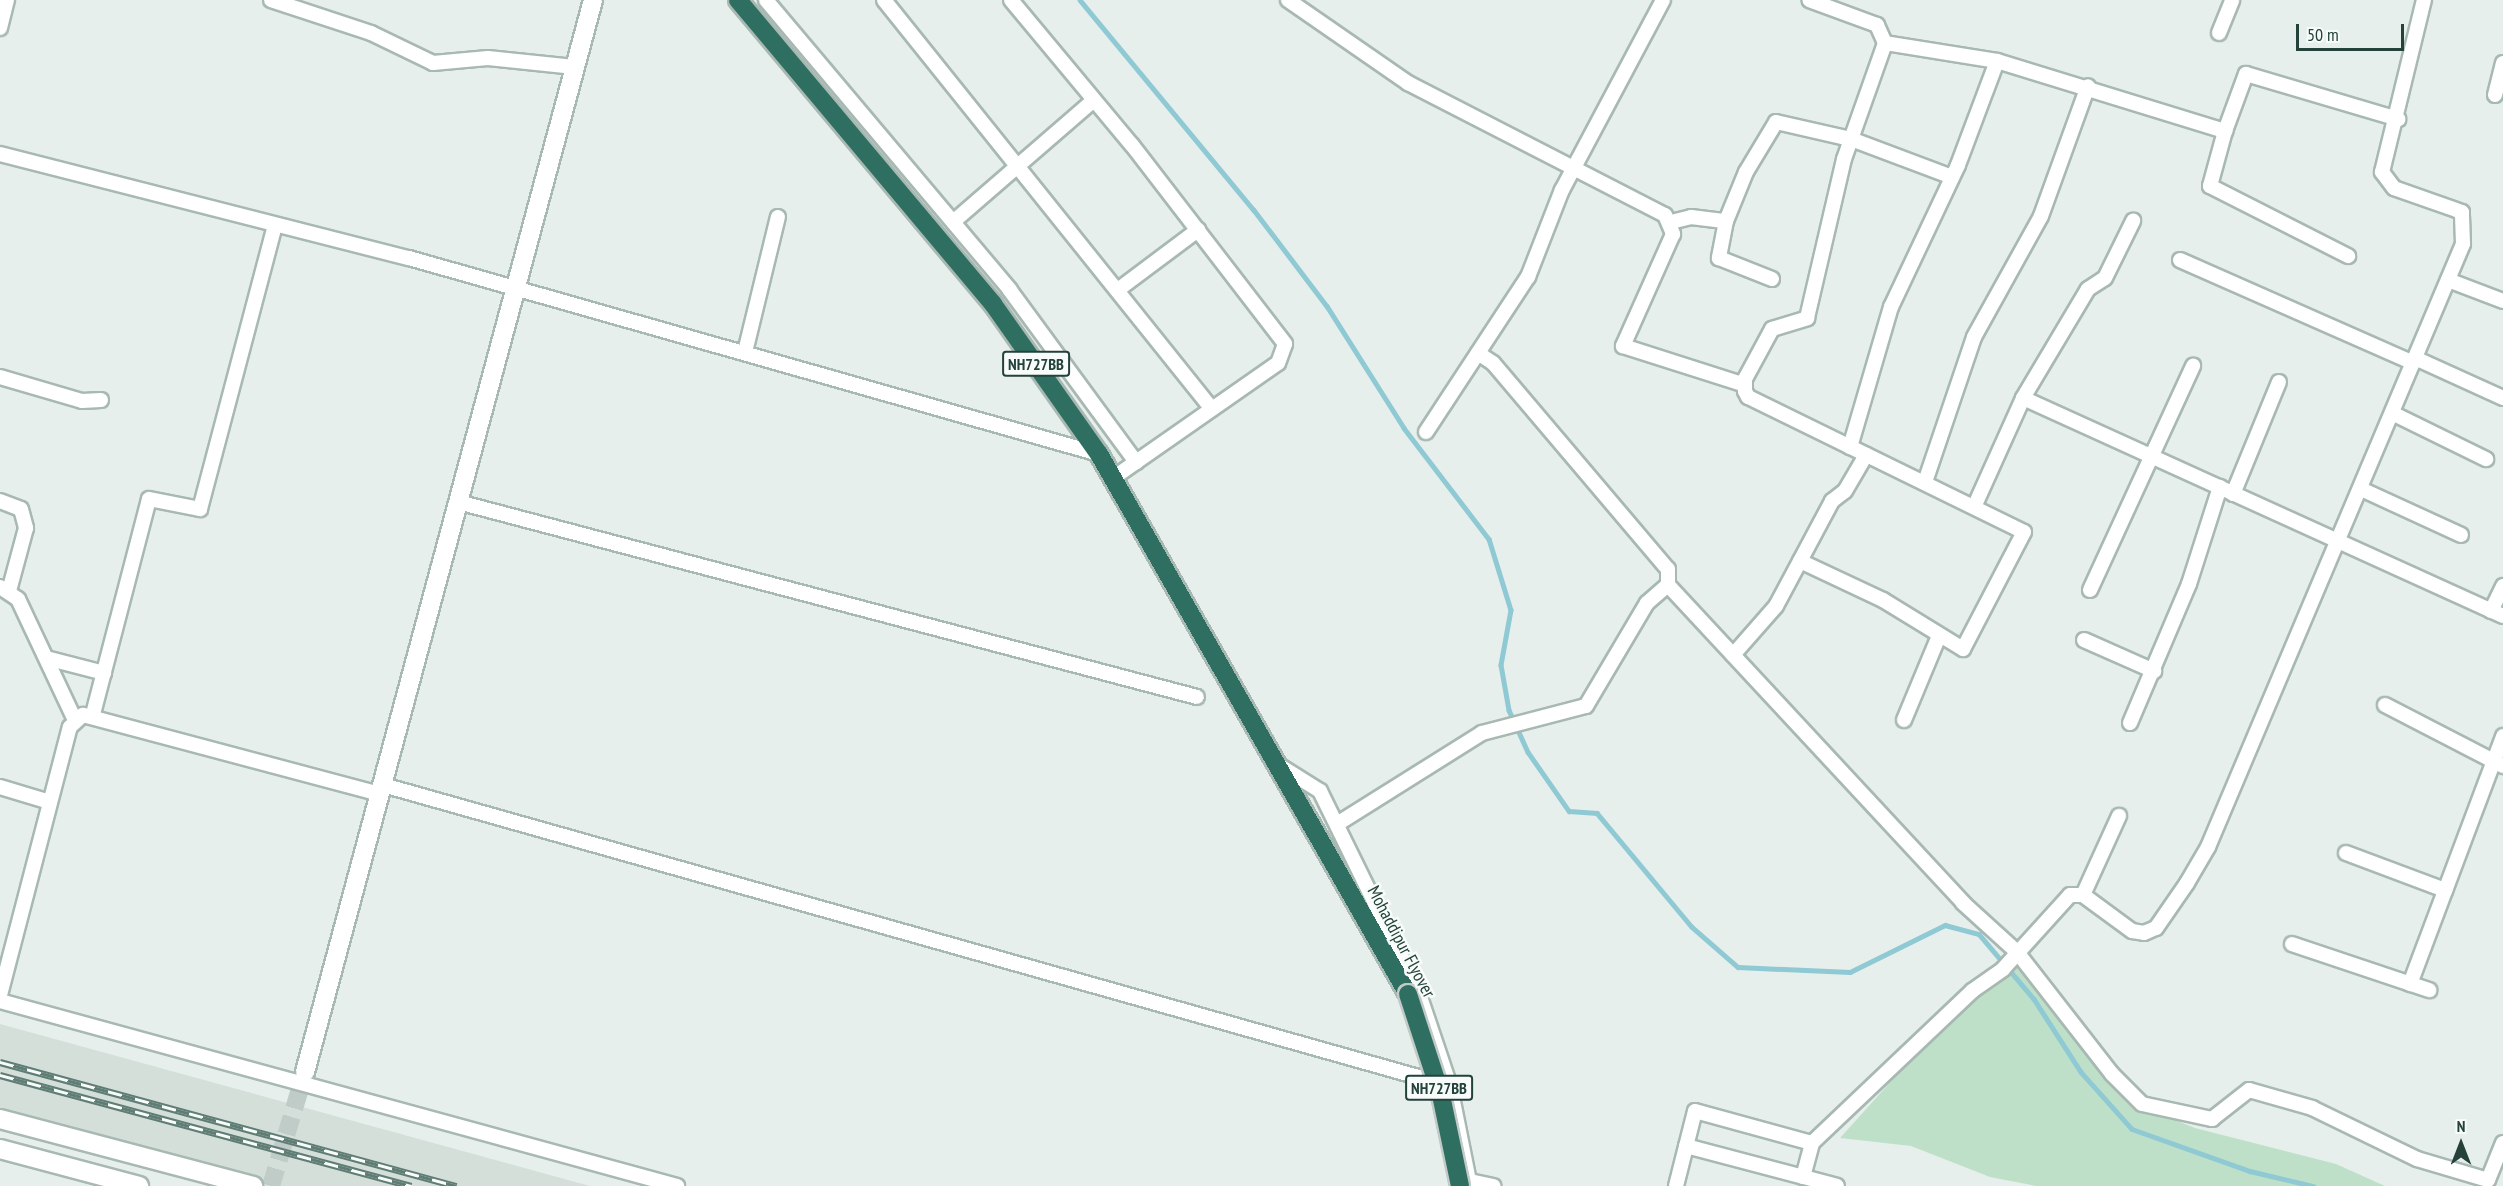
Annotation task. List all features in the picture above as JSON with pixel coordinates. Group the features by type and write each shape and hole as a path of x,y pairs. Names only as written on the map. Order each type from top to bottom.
{"highway":[{"name":"NH727BB","path":"738,0 993,304 1099,454 1280,766"},
{"name":"Mohaddipur Flyover","path":"1280,766 1408,994 1467,1184"}],"street":[{"path":"0,28 7,0"},
{"path":"271,0 371,33 433,63 488,58 575,67"},
{"path":"305,1072 593,0"},
{"path":"766,0 953,222 1066,363 1136,462"},
{"path":"884,0 1022,165 1212,409"},
{"path":"1011,0 1198,230 1286,349 1278,363 1113,478"},
{"path":"1289,0 1408,83 1575,166 1671,222 1691,217 1726,221"},
{"path":"1426,432 1528,277 1575,166 1663,0"},
{"path":"1800,561 1882,600 1939,636 1965,648 2024,534 1975,505 1748,397 1745,385 1772,329 1807,318 1851,139 1885,43 1876,25 1809,0"},
{"path":"2219,33 2232,0"},
{"path":"1803,1177 1812,1143 1971,991 2003,969 2070,895 2083,895 2132,931 2156,928 2208,847 2448,280 2466,223 2451,204 2386,182 2382,172 2398,119 2424,0"},
{"path":"1885,43 1997,62 2088,86 2225,131"},
{"path":"1850,447 1887,318 1952,177 1997,62"},
{"path":"2495,95 2503,63"},
{"path":"2348,256 2210,186 2225,131 2246,74 2398,119"},
{"path":"1925,482 1974,337 2040,216 2088,86"},
{"path":"953,222 1022,165 1094,100"},
{"path":"836,117 853,104"},
{"path":"1772,279 1719,258 1726,221 1746,172 1776,122 1851,139 1952,177"},
{"path":"0,154 515,287 1099,454"},
{"path":"745,351 778,217"},
{"path":"1975,505 2023,398 2088,289 2105,278 2133,221"},
{"path":"1671,222 1665,254 1623,346 1745,385"},
{"path":"93,714 149,499 200,509 276,225"},
{"path":"1119,289 1198,230"},
{"path":"2180,260 2503,398"},
{"path":"2448,280 2503,301"},
{"path":"1478,353 1493,363 1668,569 1668,585 1963,903 2016,954 2112,1074 2142,1104 2212,1119 2249,1090 2312,1108 2417,1159 2488,1180 2503,1143"},
{"path":"2090,590 2149,456 2193,366"},
{"path":"0,377 82,401 101,400"},
{"path":"2233,494 2279,382"},
{"path":"2023,398 2497,614 2503,586"},
{"path":"2392,413 2487,459"},
{"path":"1733,655 1776,606 1832,501 1845,491 1866,455"},
{"path":"2130,723 2154,671 2220,487"},
{"path":"2361,489 2461,535"},
{"path":"0,501 21,509 26,528 5,589 50,659 75,720 50,802 0,995"},
{"path":"458,502 1197,697"},
{"path":"1336,824 1482,732 1563,714 1586,706 1647,603 1668,585"},
{"path":"1904,720 1939,636"},
{"path":"2084,640 2154,671"},
{"path":"50,659 104,673"},
{"path":"2385,705 2498,764"},
{"path":"75,720 93,714 381,790 1450,1086"},
{"path":"2410,984 2445,890 2498,764 2503,736"},
{"path":"1280,766 1320,790 1418,991 1450,1086 1467,1184 1493,1186"},
{"path":"0,787 50,802"},
{"path":"2083,895 2119,816"},
{"path":"2346,853 2445,890"},
{"path":"2292,944 2429,990"},
{"path":"0,1001 677,1186"},
{"path":"1676,1186 1697,1110 1812,1143"},
{"path":"0,1119 253,1186"},
{"path":"1686,1146 1838,1186"},
{"path":"0,1149 138,1186"}],"shaded area":[{"path":"0,1024 590,1186 266,1186 0,1114"}],"green space":[{"path":"2016,965 2127,1101 2195,1128 2336,1164 2385,1186 2036,1186 1990,1177 1911,1146 1840,1138 1921,1048"}],"waterway":[{"path":"1080,0 1254,210 1327,306 1404,428 1489,539 1511,610 1501,665 1509,710 1528,752 1569,811 1597,813 1692,927 1738,967 1850,972 1945,925 1979,934 2034,999 2081,1072 2132,1129 2250,1171 2313,1186"}],"tunnel":[{"path":"271,1186 305,1072"}],"railway":[{"path":"0,1062 456,1186"},
{"path":"0,1075 411,1186"}]}
